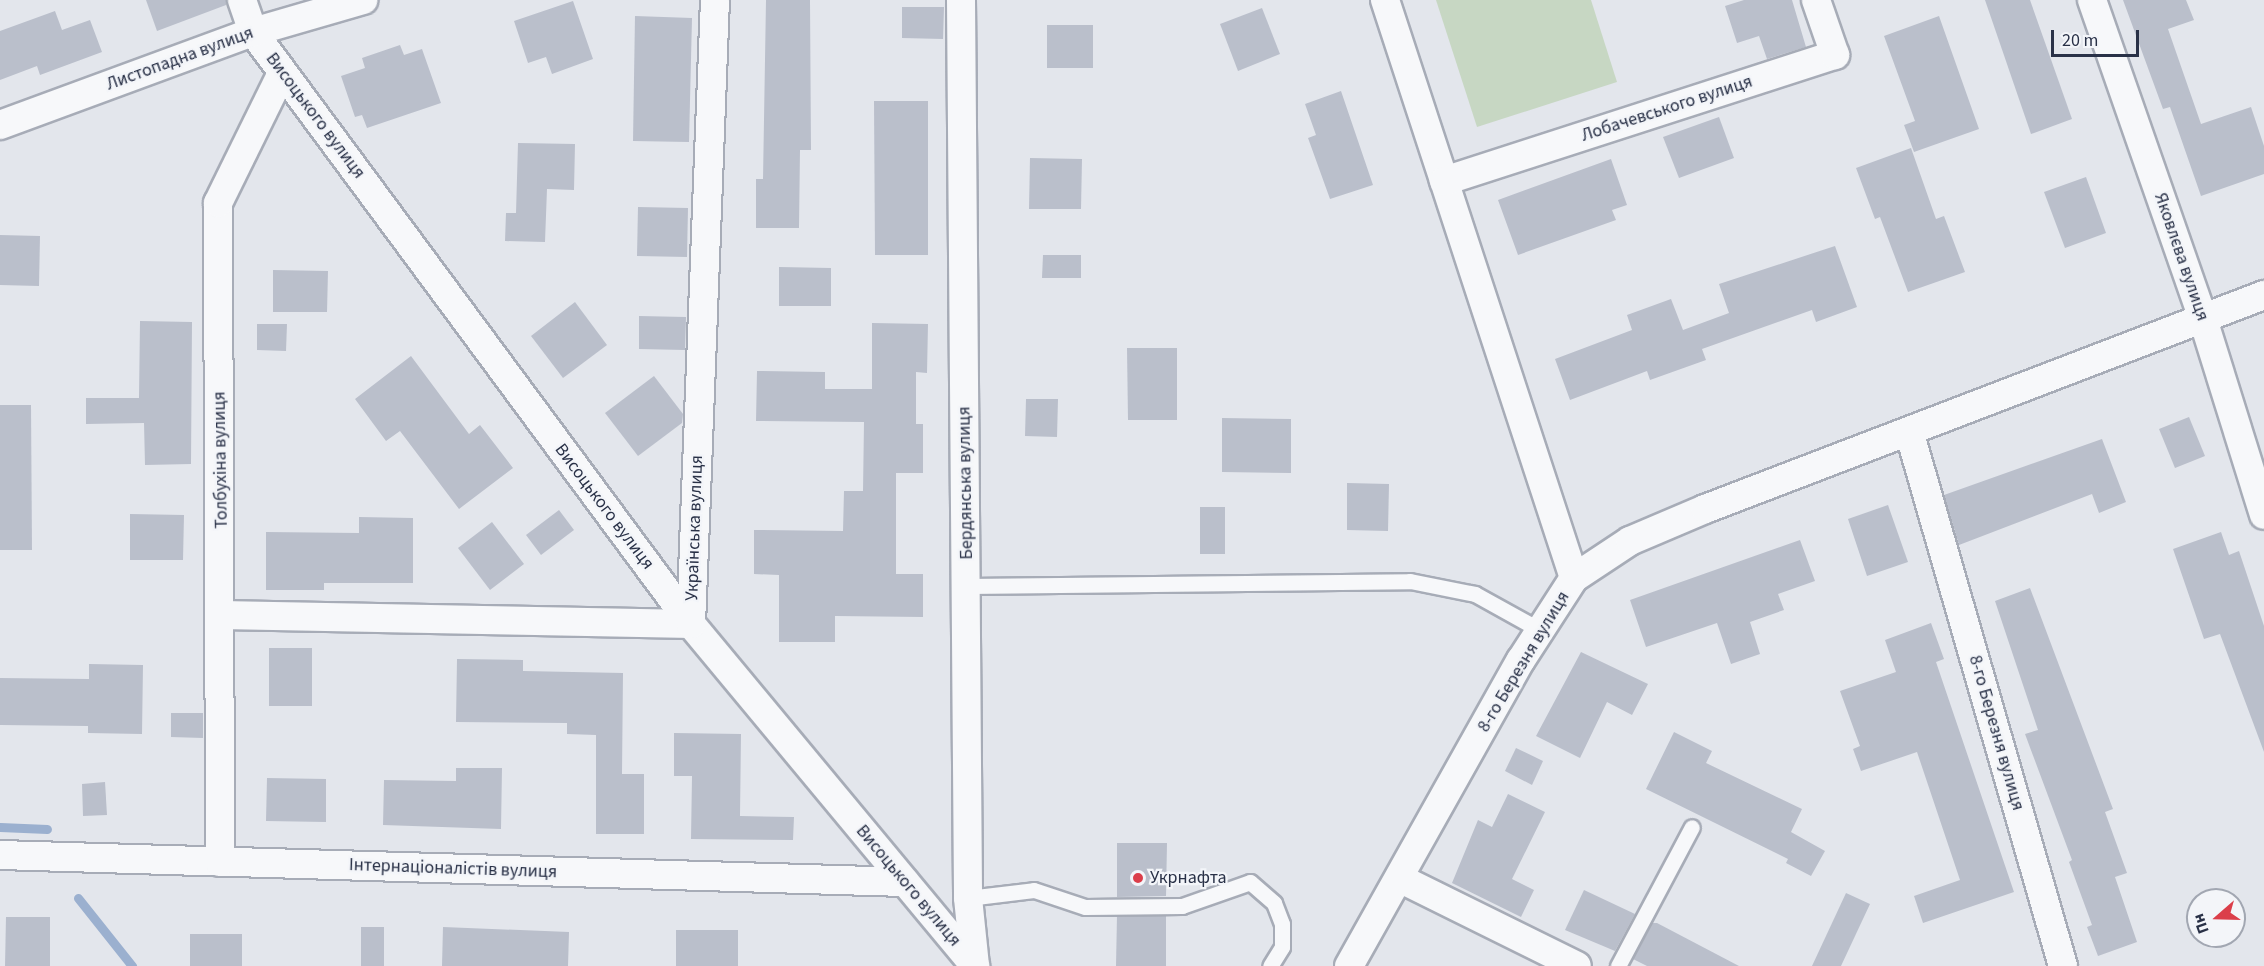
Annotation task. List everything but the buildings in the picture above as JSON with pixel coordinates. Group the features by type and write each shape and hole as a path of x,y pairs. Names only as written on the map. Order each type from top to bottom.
{"street":[{"name":"Висоцького вулиця","path":"242,0 253,32 282,73 691,624 975,966"},
{"name":"Листопадна вулиця","path":"0,125 253,32 363,0"},
{"name":"Українська вулиця","path":"222,615 691,624 714,0"},
{"name":"Бердянська вулиця","path":"961,0 968,898 975,966"},
{"path":"1385,0 1574,578"},
{"name":"Лобачевського вулиця","path":"1444,181 1835,55 1816,0"},
{"name":"Яковлєва вулиця","path":"2092,0 2203,318 2264,515"},
{"name":"Толбухіна вулиця","path":"220,862 222,615 218,203 282,73"},
{"name":"8-го Березня вулиця","path":"1349,966 1401,879 1540,630 1574,578 1630,541 2264,295"},
{"name":"8-го Березня вулиця","path":"1909,431 2063,966"},
{"name":"Інтернаціоналістів вулиця","path":"0,855 905,882"},
{"path":"1401,879 1577,966"}],"lane":[{"path":"967,586 1410,581 1475,594 1540,630"},
{"path":"1618,966 1692,827"},
{"path":"968,898 1034,890 1085,908 1182,906 1250,882 1274,903 1282,924 1282,947 1270,966"}],"green space":[{"path":"1436,0 1591,0 1617,82 1477,127"}],"waterway":[{"path":"0,827 47,829"},
{"path":"78,898 132,966"}],"place":[{"name":"Укрнафта","path":"1138,878"}]}
